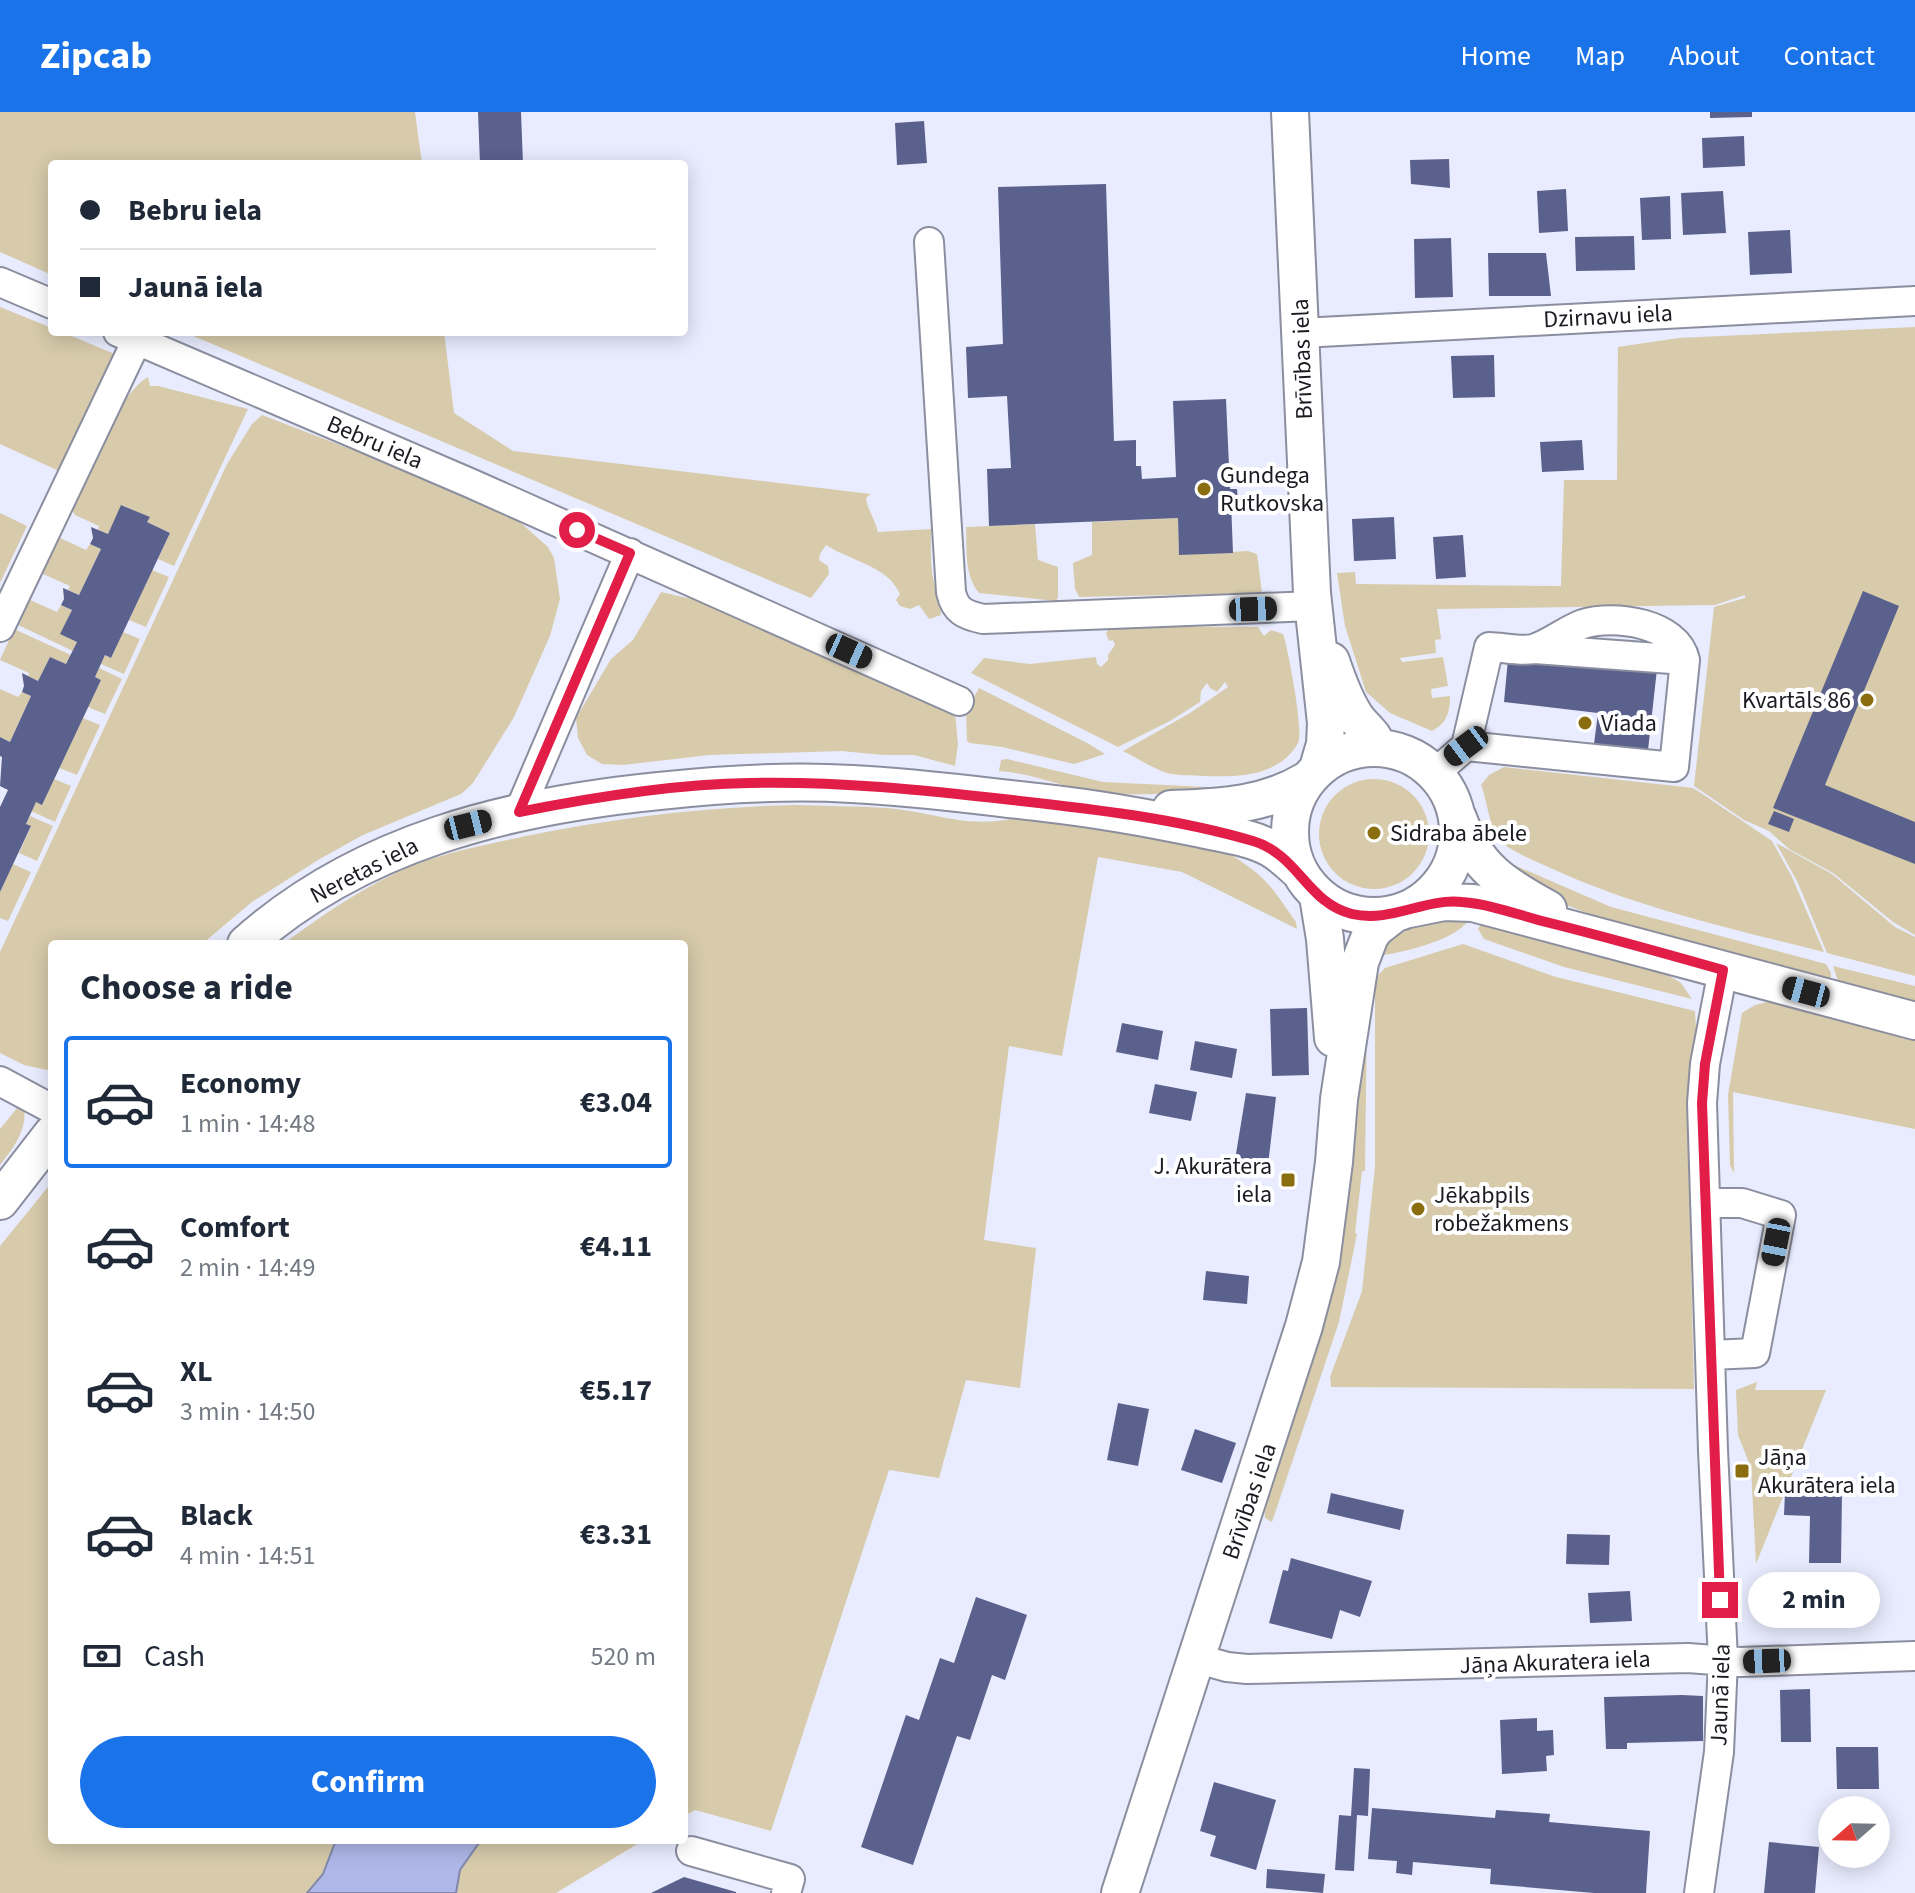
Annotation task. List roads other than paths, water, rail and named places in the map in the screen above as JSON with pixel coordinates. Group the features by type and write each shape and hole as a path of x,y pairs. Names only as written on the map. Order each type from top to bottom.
{"main road":[{"name":"Brīvības iela","path":"1290,112 1313,606"},
{"path":"1313,606 1345,698 1378,747"},
{"path":"1313,606 1326,723 1325,744 1313,774 1292,808 1290,840 1309,884 1326,949 1339,1099"},
{"path":"1113,810 1240,805 1274,797 1346,752 1378,747 1409,755 1435,773 1452,800 1473,851 1498,879 1596,935"},
{"name":"Neretas iela","path":"251,940 293,906 370,861 432,836 519,812 629,794 716,784 853,784 1113,810"},
{"path":"1113,810 1257,842 1283,857 1309,884 1346,912 1378,917 1427,904 1462,902 1915,1021"},
{"path":"1339,1099 1364,946 1376,928 1435,891 1449,871 1457,848 1457,816"},
{"name":"Brīvības iela","path":"1120,1893 1195,1658 1280,1409 1304,1326 1321,1262 1339,1099"},
{"path":"0,1201 48,1139"}],"street":[{"path":"929,242 951,592 955,607 962,613 983,619 1313,606"},
{"path":"0,282 48,302"},
{"name":"Dzirnavu iela","path":"1301,333 1915,301"},
{"path":"0,627 128,336"},
{"name":"Bebru iela","path":"128,336 630,553 959,701"},
{"path":"519,812 630,553"},
{"path":"1435,773 1466,746 1489,647 1532,649 1589,623 1637,622 1675,641 1684,653 1674,767 1466,746"},
{"name":"Jaunā iela","path":"1699,1893 1719,1752 1723,1660 1702,1116 1705,1064 1723,970"},
{"path":"0,1081 48,1107"},
{"path":"1705,1203 1742,1203 1781,1215 1755,1353 1710,1355"},
{"name":"Jāņa Akuratera iela","path":"1195,1658 1247,1669 1688,1658 1915,1656"},
{"path":"691,1851 790,1879 786,1893"}],"water":[{"path":"334,1844 478,1844 460,1870 456,1893 307,1893 323,1874"}],"place":[{"name":"Gundega Rutkovska","path":"1204,489"},
{"name":"Kvartāls 86","path":"1867,700"},
{"name":"Viada","path":"1585,723"},
{"name":"Sidraba ābele","path":"1374,833"},
{"name":"J. Akurātera iela","path":"1288,1180"},
{"name":"Jēkabpils robežakmens","path":"1418,1209"},
{"name":"Jāņa Akurātera iela","path":"1742,1471"}]}
